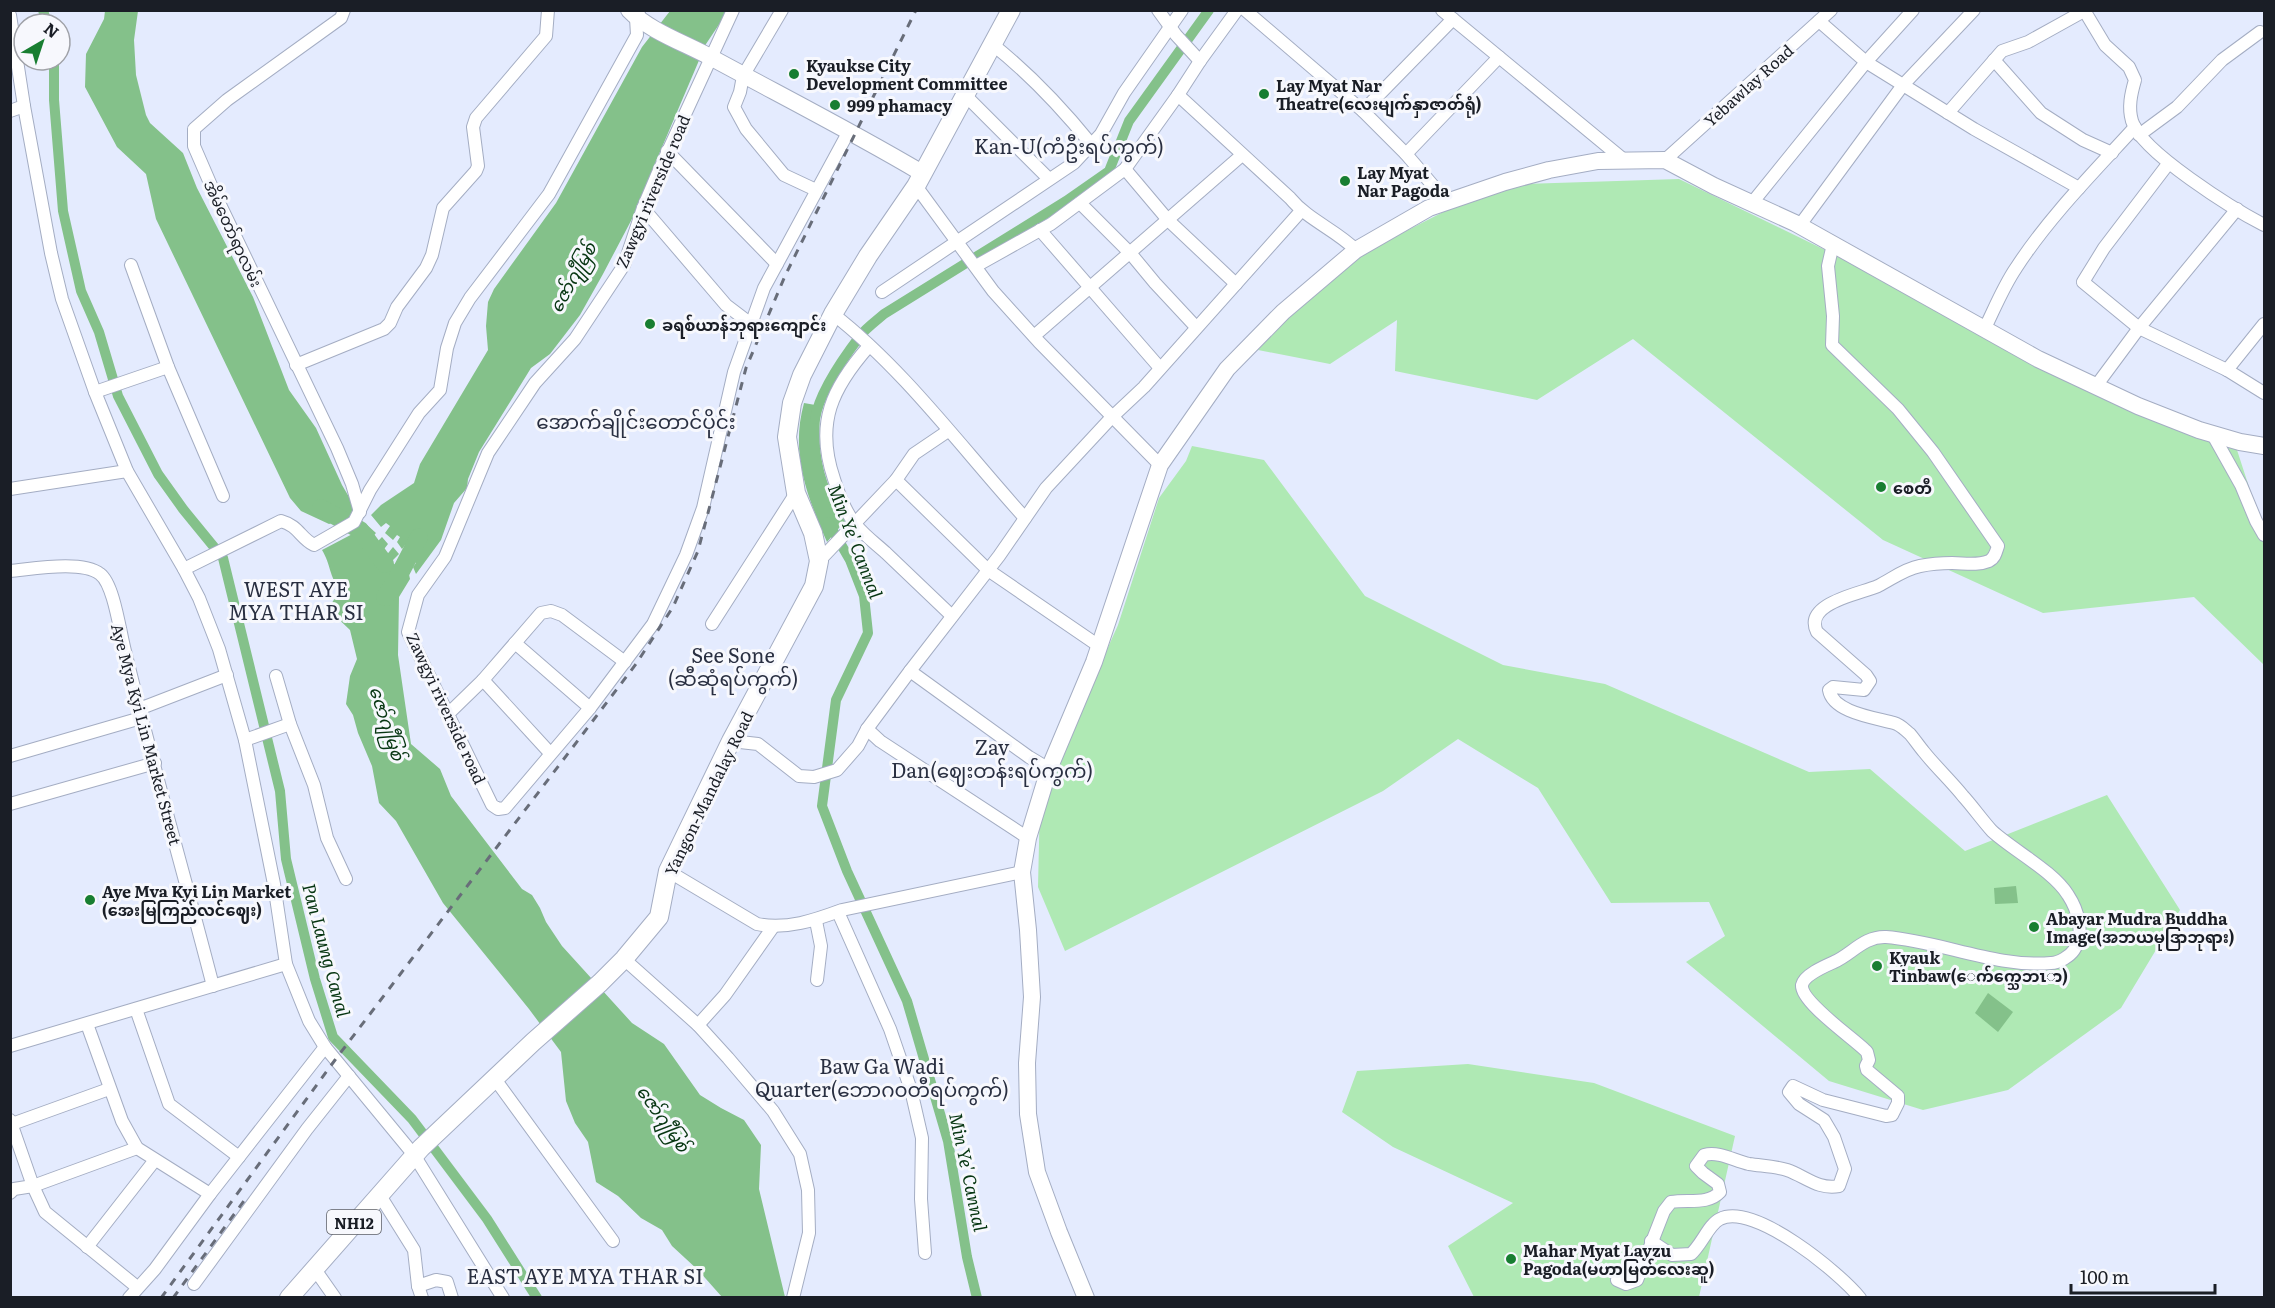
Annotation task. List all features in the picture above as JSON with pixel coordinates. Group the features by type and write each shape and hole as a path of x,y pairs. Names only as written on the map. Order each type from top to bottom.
{"highway":[{"name":"Yangon-Mandalay Road","path":"495,1079 600,983 624,959 659,917 668,871 731,741 814,586 824,557 796,493 787,437 792,403 802,375 833,314 919,179 1011,10"},
{"name":"NH12","path":"289,1298 417,1152 495,1079"}],"main road":[{"path":"638,15 743,76 849,130 919,179"},
{"path":"1086,1298 1037,1172 1028,1114 1027,1063 1032,997 1022,872 1028,838 1049,769 1094,662 1160,465 1227,369 1283,312 1356,250 1429,208 1505,182 1549,170 1598,161 1665,160 1800,225 2037,359 2138,406 2213,435 2265,446"}],"street":[{"name":"အိမ်တော်ရာလမ်း","path":"344,10 341,18 227,100 194,129 194,146 341,457 352,484 357,517"},
{"path":"296,365 384,329 390,323 397,307 426,268 432,255 443,208 476,171 472,127 476,118 546,36 548,10"},
{"name":"Zawgyi riverside road","path":"550,753 505,808 498,809 492,805 408,632 418,595 445,557 488,453 535,383 575,339 624,265 643,208 707,56 733,10"},
{"path":"782,10 743,76 741,92 734,107 746,129 784,175 816,190"},
{"path":"1158,10 1200,61"},
{"path":"882,292 961,245 1048,178 1074,163 1101,134 1125,93 1173,31 1182,10"},
{"path":"974,263 1040,230 1125,170 1238,10"},
{"path":"1245,10 1363,111 1406,154 1447,202"},
{"path":"1442,10 1624,160"},
{"name":"Yebawlay Road","path":"1665,160 1831,10"},
{"path":"1752,203 1866,62 1913,10"},
{"path":"1800,225 1903,85 1974,10"},
{"path":"1948,113 2002,51 2028,42 2084,11 2105,45 2129,67 2135,80 2130,98 2132,122 2137,131 2168,164 2265,225"},
{"path":"10,15 51,254 62,299 95,392 127,471 199,598 227,675 245,740 274,884 286,964 309,1021 325,1047 417,1152 503,1298"},
{"path":"184,569 281,521 291,524 314,545 357,517 370,490 418,413 440,390 447,348 455,323 470,298 549,194 637,35 638,15"},
{"path":"1363,111 1453,19"},
{"path":"1819,21 1866,62 1948,113 2079,188"},
{"path":"1984,330 2014,270 2079,188 2112,153 2137,131 2177,107 2222,60 2260,32"},
{"path":"993,44 1026,71 1067,114 1091,144"},
{"path":"1406,154 1499,57"},
{"path":"1994,60 2041,113 2084,140 2112,153"},
{"path":"965,95 1048,178"},
{"path":"1178,95 1290,198 1301,211 1344,238 1356,250"},
{"path":"10,111 24,106"},
{"path":"483,680 550,753 590,708 653,624 686,555 703,508 734,372 764,288 849,130"},
{"path":"667,151 777,264"},
{"path":"1034,336 1131,254 1242,155"},
{"path":"2168,164 2104,248 2083,282 2139,328 2227,370 2265,393"},
{"path":"1125,170 1168,220 1236,284"},
{"path":"919,179 993,291 1111,418 1160,465"},
{"path":"1080,203 1131,254 1196,327"},
{"path":"643,208 726,305 751,324"},
{"path":"2096,387 2139,328 2237,209"},
{"path":"731,741 758,744 799,776 814,777 837,770 858,746 867,729 988,570 1046,488 1143,387 1301,211"},
{"path":"1040,230 1160,368"},
{"path":"1617,1280 1626,1284 1637,1280 1664,1211 1671,1202 1704,1201 1715,1198 1720,1192 1718,1184 1696,1166 1704,1155 1712,1153 1748,1164 1776,1167 1789,1170 1824,1187 1839,1186 1845,1169 1834,1137 1824,1120 1793,1098 1790,1092 1793,1086 1822,1100 1886,1116 1892,1115 1896,1110 1898,1096 1867,1070 1869,1060 1867,1052 1829,1021 1805,994 1802,984 1809,975 1840,959 1862,942 1885,937 1922,942 2016,962 2040,964 2067,957 2074,951 2079,936 2080,930 2075,908 2063,888 1992,830 1910,734 1896,723 1873,719 1855,712 1838,703 1830,694 1829,690 1833,687 1864,690 1870,681 1817,632 1813,624 1814,620 1824,608 1833,602 1878,586 1910,568 1921,565 1966,564 1990,560 1995,555 1998,546 1933,452 1898,410 1832,345 1833,316 1828,266 1833,244"},
{"path":"132,265 168,367 223,496"},
{"path":"833,314 865,341 929,408 1025,518"},
{"path":"2227,370 2265,324"},
{"path":"865,341 834,396 829,410 825,434 828,463 839,496 853,526 952,616"},
{"path":"95,392 168,367"},
{"path":"824,557 896,480 914,454 948,431"},
{"path":"2213,435 2265,535"},
{"path":"10,489 127,471"},
{"path":"896,480 988,570 1099,646"},
{"path":"712,624 796,493"},
{"name":"Aye Mya Kyi Lin Market Street","path":"10,571 71,567 90,568 102,575 112,596 140,713 213,986"},
{"path":"447,715 483,680 541,613 551,611 562,615 625,662"},
{"path":"515,643 590,708"},
{"path":"910,671 1049,769"},
{"path":"10,756 140,713 227,675"},
{"path":"276,676 290,724 314,784 327,838 346,879"},
{"path":"245,740 290,724"},
{"path":"867,729 880,741 1028,838"},
{"path":"10,804 155,763"},
{"path":"668,871 757,924 773,927 816,921 840,911 1022,872"},
{"path":"840,911 890,1029 911,1090 922,1138 921,1198 925,1252"},
{"path":"816,921 821,945 817,980"},
{"path":"698,1025 725,995 773,927"},
{"path":"624,959 698,1025 773,1111 800,1154 808,1190 808,1233 793,1298"},
{"path":"10,1046 286,964"},
{"path":"136,1010 168,1104 239,1156"},
{"path":"87,1024 109,1089 137,1148 210,1194"},
{"path":"129,1298 155,1269 239,1156 325,1047"},
{"path":"194,1284 307,1129 349,1076"},
{"path":"495,1079 613,1241"},
{"path":"109,1089 11,1122 33,1186 45,1212 137,1287"},
{"path":"10,1193 14,1189 33,1186 137,1148"},
{"path":"87,1246 155,1160"},
{"path":"379,1194 414,1250 420,1292 436,1280 447,1282 452,1298"},
{"path":"1651,1241 1672,1255 1691,1254 1704,1240 1714,1223 1722,1217 1747,1220 1785,1236 1810,1252 1860,1298"},
{"path":"314,1268 335,1298"}],"shaded area":[{"path":"1679,179 2237,450 2264,533 2264,665 2194,597 2043,613 1883,540 1633,339 1537,400 1395,371 1397,320 1330,364 1258,350 1322,274 1496,185"},
{"path":"1192,446 1264,460 1365,596 1503,665 1605,684 1809,772 1870,769 1965,851 2107,795 2180,910 2121,1008 2008,1090 1923,1110 1829,1081 1686,962 1725,936 1709,902 1611,903 1538,788 1458,739 1383,791 1065,951 1038,887 1040,799 1118,625 1159,498 1186,461"},
{"path":"1468,1064 1594,1083 1735,1136 1699,1297 1474,1297 1448,1246 1513,1203 1393,1147 1342,1112 1357,1071"}],"water":[{"path":"105,11 138,11 134,40 136,75 146,115 150,123 183,153 197,188 253,297 289,390 316,428 342,485 359,514 329,524 301,511 290,498 156,219 146,174 117,147 85,87 86,54 104,19"},
{"path":"670,11 728,11 706,44 651,173 643,198 603,274 580,315 550,354 531,368 479,452 468,479 467,488 454,503 441,540 416,574 413,567 416,563 413,559 411,562 407,554 410,550 406,544 402,549 397,542 400,537 397,535 393,540 385,533 390,526 386,523 381,527 371,515 381,505 414,483 420,464 488,350 486,326 488,302 494,289 556,203 642,47"},
{"path":"804,403 821,406 820,438 823,466 831,492 845,521 827,542 807,491 800,457 800,422"},
{"path":"366,524 376,533 368,542 373,546 382,537 388,544 381,553 385,557 393,547 399,554 390,563 392,566 403,558 406,565 397,573 400,579 408,570 410,579 399,597 398,655 411,744 440,769 451,796 522,889 532,895 562,946 632,1023 664,1044 700,1095 744,1120 761,1145 759,1189 785,1297 722,1297 672,1246 662,1230 641,1218 618,1196 596,1182 588,1142 575,1123 566,1101 561,1052 443,903 396,821 379,803 372,766 353,715 346,704 350,676 357,659 350,630 328,609 340,590 322,550 360,530"},
{"path":"2016,886 2018,903 1995,904 1994,888"},
{"path":"1988,993 2013,1012 1998,1032 1975,1013"}],"waterway":[{"name":"Min Ye' Cannal","path":"815,419 821,398 847,354 860,336 884,314 1066,201 1109,171 1129,121 1209,10"},
{"name":"Pan Laung Canal","path":"54,72 54,100 63,211 81,291 99,332 118,396 158,474 223,558 280,791 286,859 315,979 333,1037 412,1119 487,1219 537,1298"},
{"path":"321,508 360,530 385,564"},
{"name":"Min Ye' Cannal","path":"828,522 850,560 864,596 868,633 836,700 822,806 847,871 907,1001 948,1141 967,1257 977,1298"},
{"name":"ဇော်ဂျီမြစ်","path":"385,597 419,537"}],"railway":[{"path":"161,1298 335,1060 636,664 673,607 698,551 746,368 785,276 916,10"},
{"path":"173,1298 246,1198"}],"place":[{"name":"Kyaukse City Development Committee","path":"794,74"},
{"name":"Lay Myat Nar Theatre(လေးမျက်နှာဇာတ်ရုံ)","path":"1264,94"},
{"name":"999 phamacy","path":"835,105"},
{"name":"Lay Myat Nar Pagoda","path":"1345,181"},
{"name":"ခရစ်ယာန်ဘုရားကျောင်း","path":"650,324"},
{"name":"စေတီ","path":"1881,487"},
{"name":"Aye Mya Kyi Lin Market (အေးမြကြည်လင်ဈေး)","path":"90,900"},
{"name":"Abayar Mudra Buddha Image(အဘယမုဒြာဘုရား)","path":"2034,927"},
{"name":"Kyauk Tinbaw(ေက်က္သေဘၤာ)","path":"1877,966"},
{"name":"Mahar Myat Layzu Pagoda(မဟာမြတ်လေးဆူ)","path":"1511,1259"}],"district":[{"name":"Kan-U(ကံဦးရပ်ကွက်)","path":"1069,145"},
{"name":"အောက်ချိုင်းတောင်ပိုင်း","path":"636,420"},
{"name":"WEST AYE MYA THAR SI","path":"296,600"},
{"name":"See Sone (ဆီဆုံရပ်ကွက်)","path":"733,666"},
{"name":"Zay Dan(ဈေးတန်းရပ်ကွက်)","path":"992,758"},
{"name":"Baw Ga Wadi Quarter(ဘောဂ၀တီရပ်ကွက်)","path":"882,1076"},
{"name":"EAST AYE MYA THAR SI","path":"585,1275"}]}
